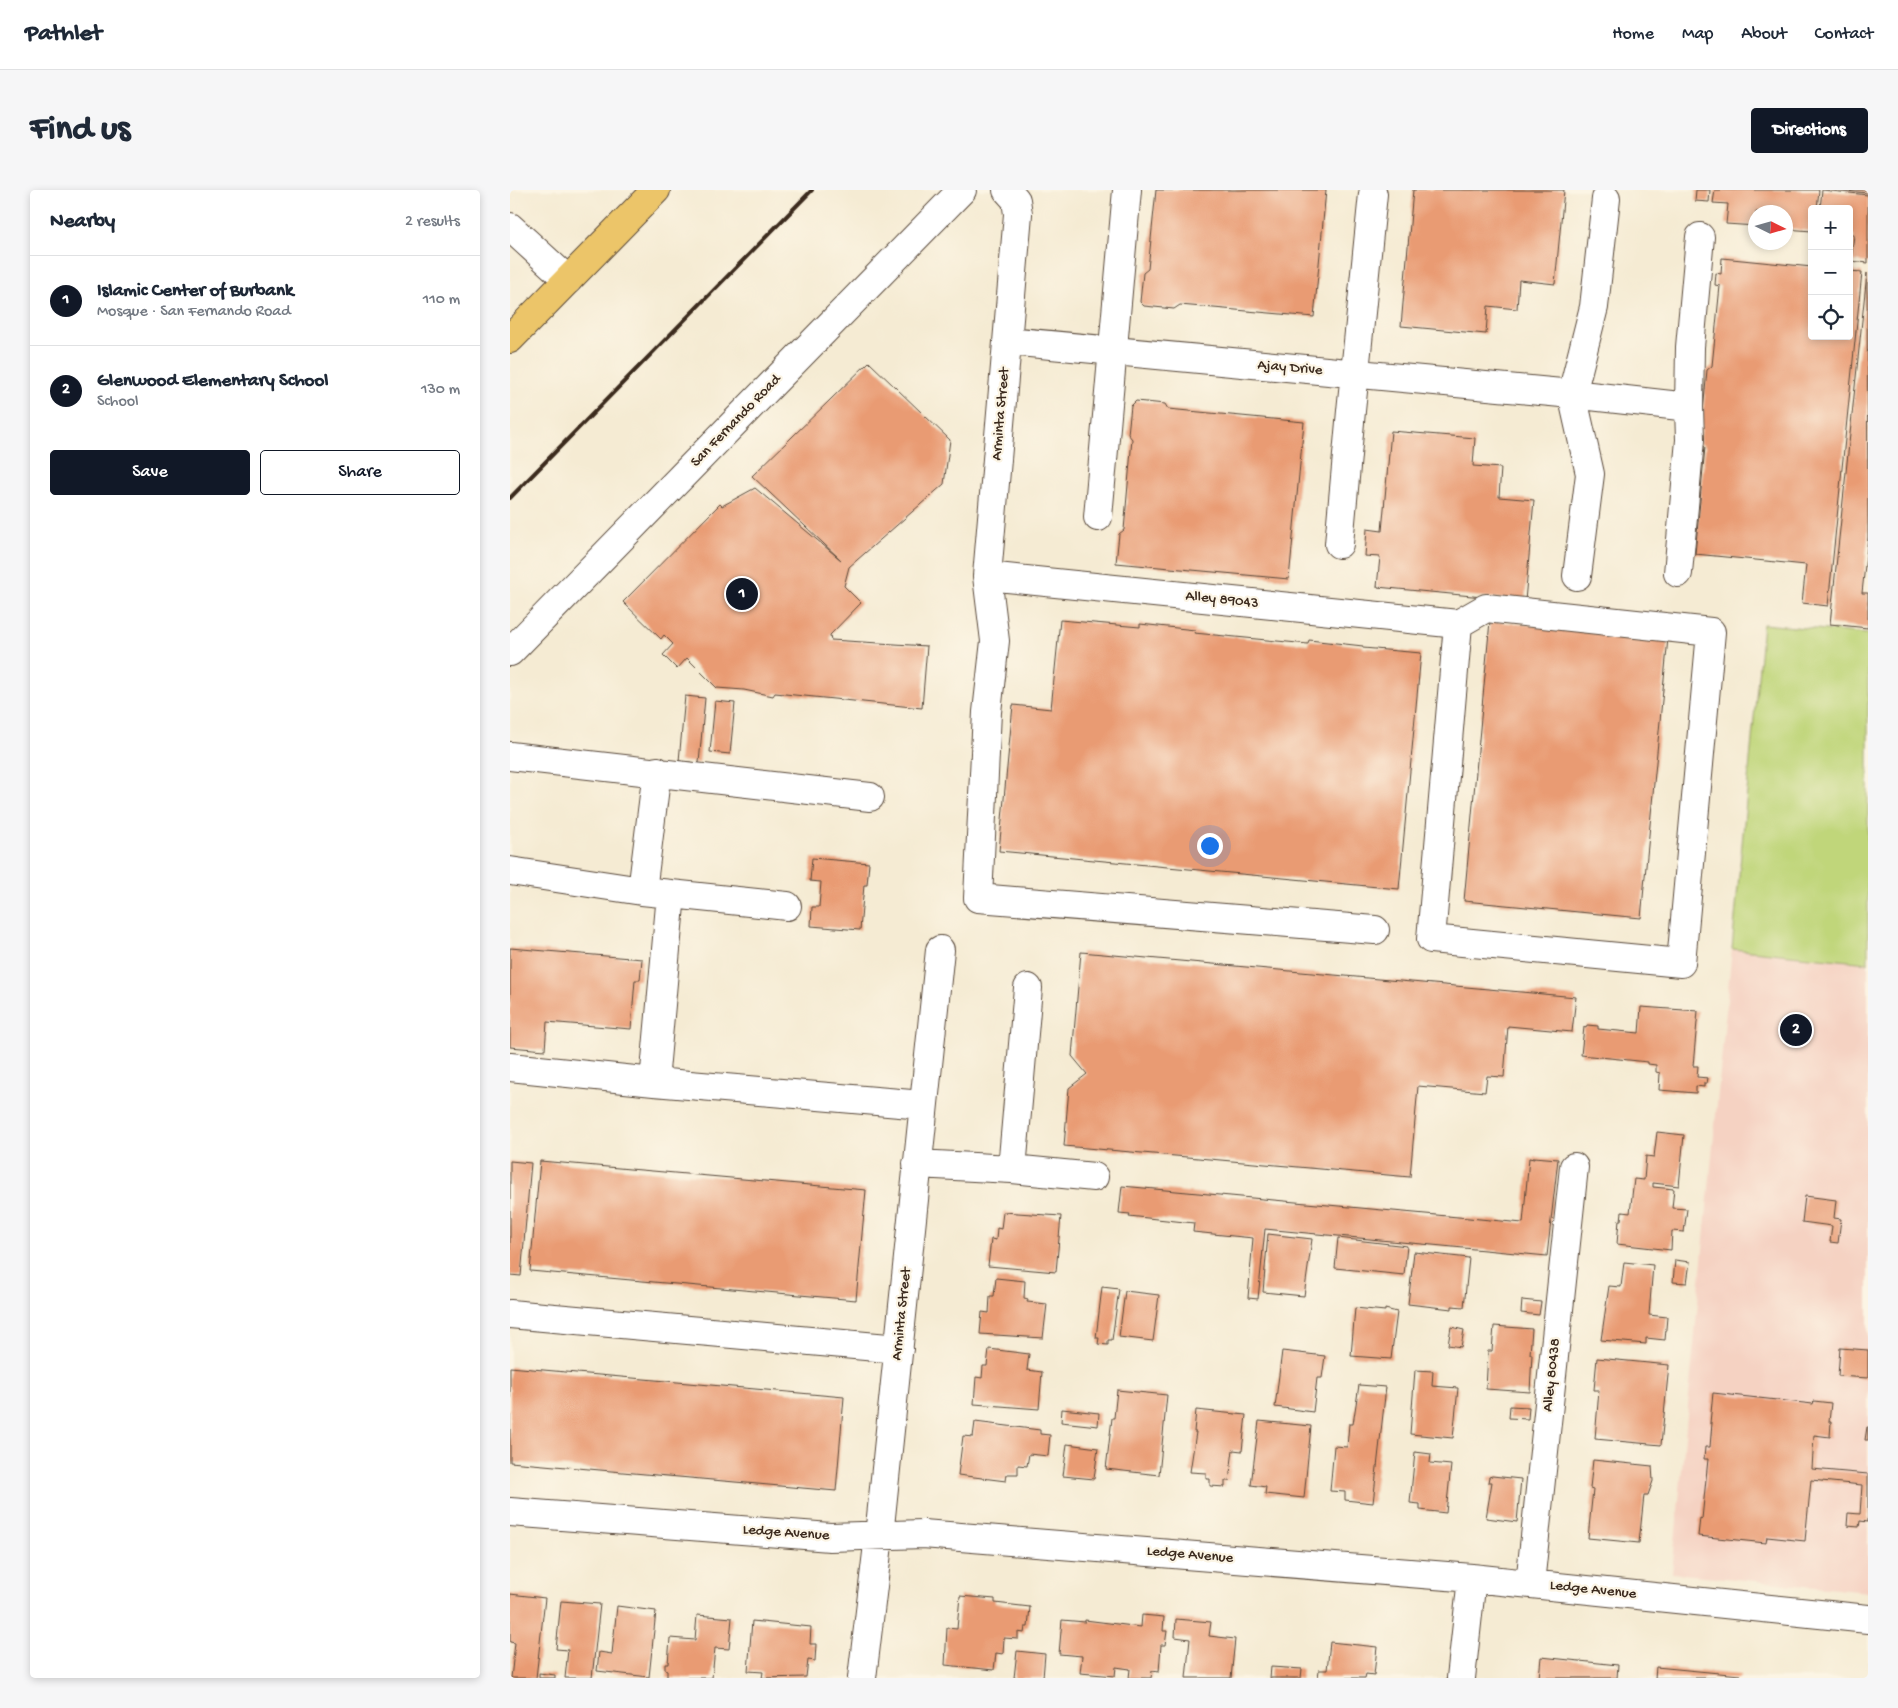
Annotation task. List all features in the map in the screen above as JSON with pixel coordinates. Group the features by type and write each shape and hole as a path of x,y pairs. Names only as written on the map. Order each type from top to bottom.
{"main road":[{"path":"510,339 656,190"}],"street":[{"name":"San Fernando Road","path":"510,652 962,190"},
{"name":"Arminta Street","path":"1007,190 1016,200 1018,214 987,576 995,641 987,712 978,898 1375,930"},
{"path":"1098,517 1127,190"},
{"path":"1339,544 1374,194"},
{"path":"1577,576 1590,474 1572,394 1594,307 1606,198"},
{"path":"510,227 568,280"},
{"path":"1678,573 1690,440 1690,347 1700,237"},
{"name":"Ajay Drive","path":"1008,341 1572,394 1689,407"},
{"name":"Alley 89043","path":"987,576 1458,624"},
{"path":"1486,608 1711,632 1681,963 1431,939 1458,624 1486,608"},
{"path":"510,756 870,797"},
{"path":"642,890 657,772"},
{"path":"510,870 671,894 787,906"},
{"path":"654,1082 671,894"},
{"name":"Arminta Street","path":"862,1678 879,1536 940,950"},
{"path":"1012,1169 1028,988"},
{"path":"510,1067 654,1082 924,1105"},
{"path":"917,1164 1012,1169 1094,1177"},
{"name":"Alley 80438","path":"1530,1584 1574,1167"},
{"path":"510,1314 898,1349"},
{"name":"Ledge Avenue","path":"510,1512 830,1537 922,1534 1472,1578 1868,1619"},
{"path":"1461,1678 1472,1578"}],"shaded area":[{"path":"1763,624 1868,634 1868,1592 1672,1573"}],"green space":[{"path":"1763,624 1868,634 1868,963 1732,949"}],"building":[{"path":"1156,190 1326,190 1314,317 1180,305 1174,309 1144,306 1140,302 1143,273 1148,269"},
{"path":"1413,190 1564,190 1555,284 1519,280 1517,309 1488,306 1486,334 1401,326"},
{"path":"1696,190 1710,190 1709,202 1695,201"},
{"path":"1715,190 1819,190 1817,205 1808,205 1808,231 1793,230 1793,205 1748,205 1748,225 1726,224 1728,204 1713,203"},
{"path":"1822,190 1868,195 1868,263 1853,261 1853,205 1820,205"},
{"path":"1868,190 1868,193 1846,191"},
{"path":"1722,258 1808,267 1808,340 1853,340 1853,271 1862,272 1828,606 1802,603 1806,565 1695,554 1705,447 1700,443 1707,370 1712,366 1720,286 1715,285 1716,273 1721,274"},
{"path":"1867,273 1868,537 1862,593 1868,593 1868,628 1830,624"},
{"path":"869,362 950,440 944,484 849,567 844,586 861,603 830,635 831,640 927,646 922,708 775,693 773,696 744,690 717,688 687,658 677,669 663,655 673,644 664,635 661,639 623,602 720,504 722,506 755,488 841,560 752,476"},
{"path":"1136,401 1165,404 1168,409 1304,422 1289,579 1116,563 1119,534 1124,530 1132,439 1128,434 1131,406"},
{"path":"1391,431 1475,438 1473,466 1501,468 1499,497 1534,500 1525,601 1377,587 1380,557 1365,556 1367,529 1382,531"},
{"path":"1060,620 1140,627 1140,624 1195,630 1194,633 1308,644 1309,640 1363,646 1363,648 1421,653 1399,889 999,851 1013,705 1051,709"},
{"path":"1490,621 1668,638 1641,918 1464,901"},
{"path":"685,696 705,698 699,763 679,761"},
{"path":"715,701 735,703 730,754 710,752"},
{"path":"812,858 869,863 867,885 864,885 860,930 811,926 812,907 819,907 821,882 810,881"},
{"path":"510,948 642,959 640,980 635,980 631,1029 547,1022 545,1050 510,1047"},
{"path":"1081,952 1576,997 1572,1032 1508,1026 1504,1077 1487,1076 1485,1092 1418,1086 1410,1177 1064,1146 1069,1088 1087,1074 1072,1056"},
{"path":"1641,1007 1698,1011 1693,1066 1698,1066 1697,1077 1708,1078 1707,1083 1704,1083 1704,1087 1696,1086 1696,1093 1659,1090 1660,1073 1656,1072 1656,1065 1648,1064 1648,1062 1581,1055 1584,1027 1586,1028 1587,1025 1598,1026 1598,1029 1639,1033"},
{"path":"1657,1132 1684,1135 1679,1186 1653,1183 1653,1187 1674,1189 1672,1208 1687,1209 1684,1232 1672,1231 1671,1250 1617,1244 1619,1220 1621,1220 1622,1212 1630,1213 1634,1179 1644,1180 1646,1156 1654,1157"},
{"path":"1534,1157 1558,1159 1547,1256 1265,1229 1258,1299 1248,1298 1253,1238 1193,1232 1194,1223 1129,1216 1130,1214 1119,1213 1122,1186 1523,1223 1529,1158 1534,1159"},
{"path":"510,1161 531,1163 521,1276 510,1275"},
{"path":"540,1161 866,1190 856,1300 530,1271"},
{"path":"1805,1196 1836,1200 1834,1218 1841,1219 1838,1243 1830,1242 1832,1226 1802,1222"},
{"path":"1003,1212 1061,1216 1056,1272 988,1266 991,1239 996,1240 997,1228 1001,1229"},
{"path":"1268,1234 1312,1239 1304,1296 1263,1292"},
{"path":"1338,1238 1407,1246 1404,1275 1335,1268"},
{"path":"1414,1252 1469,1258 1464,1307 1452,1306 1452,1309 1408,1304"},
{"path":"1675,1260 1690,1262 1687,1283 1673,1282"},
{"path":"1624,1262 1653,1265 1649,1315 1667,1317 1665,1340 1646,1338 1646,1344 1601,1340 1609,1286 1621,1287"},
{"path":"996,1278 1025,1281 1024,1298 1028,1299 1027,1302 1047,1304 1043,1338 980,1334 982,1312 989,1313 990,1296 994,1296"},
{"path":"1102,1287 1119,1289 1112,1340 1108,1340 1108,1345 1098,1344 1099,1338 1096,1338"},
{"path":"1125,1291 1159,1295 1153,1341 1119,1337"},
{"path":"1522,1300 1541,1302 1539,1315 1521,1313"},
{"path":"1355,1308 1385,1311 1385,1309 1397,1312 1391,1359 1351,1356"},
{"path":"1494,1326 1532,1329 1530,1392 1486,1389 1488,1351 1492,1351"},
{"path":"1451,1327 1464,1330 1461,1347 1448,1345"},
{"path":"1840,1348 1868,1350 1868,1378 1838,1376"},
{"path":"989,1349 1029,1354 1027,1370 1042,1372 1039,1409 974,1404 976,1377 982,1378 983,1366 987,1366"},
{"path":"1282,1351 1325,1356 1322,1378 1317,1378 1313,1412 1275,1407"},
{"path":"1597,1358 1669,1365 1661,1445 1595,1439 1599,1390 1594,1390"},
{"path":"510,1367 844,1397 836,1491 510,1462"},
{"path":"1415,1370 1433,1371 1432,1386 1458,1388 1453,1438 1410,1434"},
{"path":"1359,1385 1386,1387 1373,1503 1345,1500 1345,1492 1330,1491 1334,1446 1347,1447 1349,1424 1353,1424"},
{"path":"1117,1390 1167,1395 1159,1475 1106,1469"},
{"path":"1713,1393 1813,1404 1814,1401 1831,1403 1830,1437 1814,1435 1812,1469 1868,1474 1868,1522 1860,1521 1859,1527 1847,1526 1848,1513 1860,1514 1862,1485 1811,1480 1805,1541 1767,1537 1766,1543 1698,1536 1700,1518 1702,1519 1708,1459 1704,1459 1705,1447 1710,1447"},
{"path":"1510,1406 1529,1407 1528,1419 1509,1418"},
{"path":"1062,1409 1099,1413 1098,1426 1061,1422"},
{"path":"1196,1410 1246,1415 1242,1451 1233,1450 1229,1481 1225,1481 1225,1487 1210,1486 1210,1479 1206,1479 1206,1473 1190,1472 1196,1432 1194,1432"},
{"path":"1259,1421 1311,1426 1304,1498 1265,1494 1266,1487 1251,1485"},
{"path":"975,1422 1040,1430 1040,1434 1050,1435 1048,1456 1029,1454 1027,1466 1018,1465 1018,1474 1007,1474 1006,1481 958,1475 963,1436 973,1437"},
{"path":"1867,1427 1868,1440 1865,1440"},
{"path":"1067,1444 1098,1448 1094,1479 1063,1476"},
{"path":"1415,1452 1431,1454 1430,1463 1451,1465 1446,1513 1420,1510 1420,1504 1410,1503"},
{"path":"1593,1460 1652,1466 1653,1481 1648,1495 1644,1495 1639,1543 1588,1538 1593,1489 1590,1488"},
{"path":"1489,1477 1521,1479 1517,1522 1486,1518 1492,1482 1488,1482"},
{"path":"510,1594 545,1598 536,1678 511,1678 515,1643 510,1642"},
{"path":"960,1596 995,1599 995,1603 1030,1607 1028,1627 1025,1627 1024,1633 1018,1632 1018,1639 1004,1638 1003,1654 996,1653 994,1670 945,1665 947,1628 957,1629"},
{"path":"561,1601 600,1604 592,1678 565,1678 568,1650 556,1649"},
{"path":"617,1606 656,1611 649,1677 597,1671 599,1652 612,1654"},
{"path":"697,1615 732,1618 729,1649 715,1648 712,1678 667,1678 665,1664 668,1664 670,1638 695,1640"},
{"path":"1142,1615 1164,1617 1163,1631 1167,1631 1165,1645 1161,1645 1159,1672 1152,1671 1151,1678 1129,1678 1130,1669 1116,1667 1115,1676 1080,1673 1082,1656 1059,1654 1062,1620 1085,1622 1085,1620 1141,1627"},
{"path":"1176,1619 1211,1622 1209,1636 1235,1639 1231,1678 1186,1678 1190,1639 1175,1637"},
{"path":"752,1621 811,1627 810,1644 816,1644 815,1661 808,1660 806,1677 762,1678 763,1672 748,1671"},
{"path":"1330,1642 1377,1647 1374,1675 1366,1674 1365,1678 1318,1678 1319,1670 1327,1670"},
{"path":"1017,1651 1045,1654 1043,1678 1014,1678"},
{"path":"1541,1657 1618,1665 1617,1678 1539,1678"},
{"path":"1271,1667 1302,1669 1301,1678 1270,1678"},
{"path":"1656,1667 1740,1675 1740,1678 1655,1678"},
{"path":"539,1673 555,1675 555,1678 539,1678"}],"railway":[{"path":"510,498 812,190"}],"place":[{"name":"Islamic Center of Burbank","path":"742,594"},
{"name":"Glenwood Elementary School","path":"1796,1030"}]}
